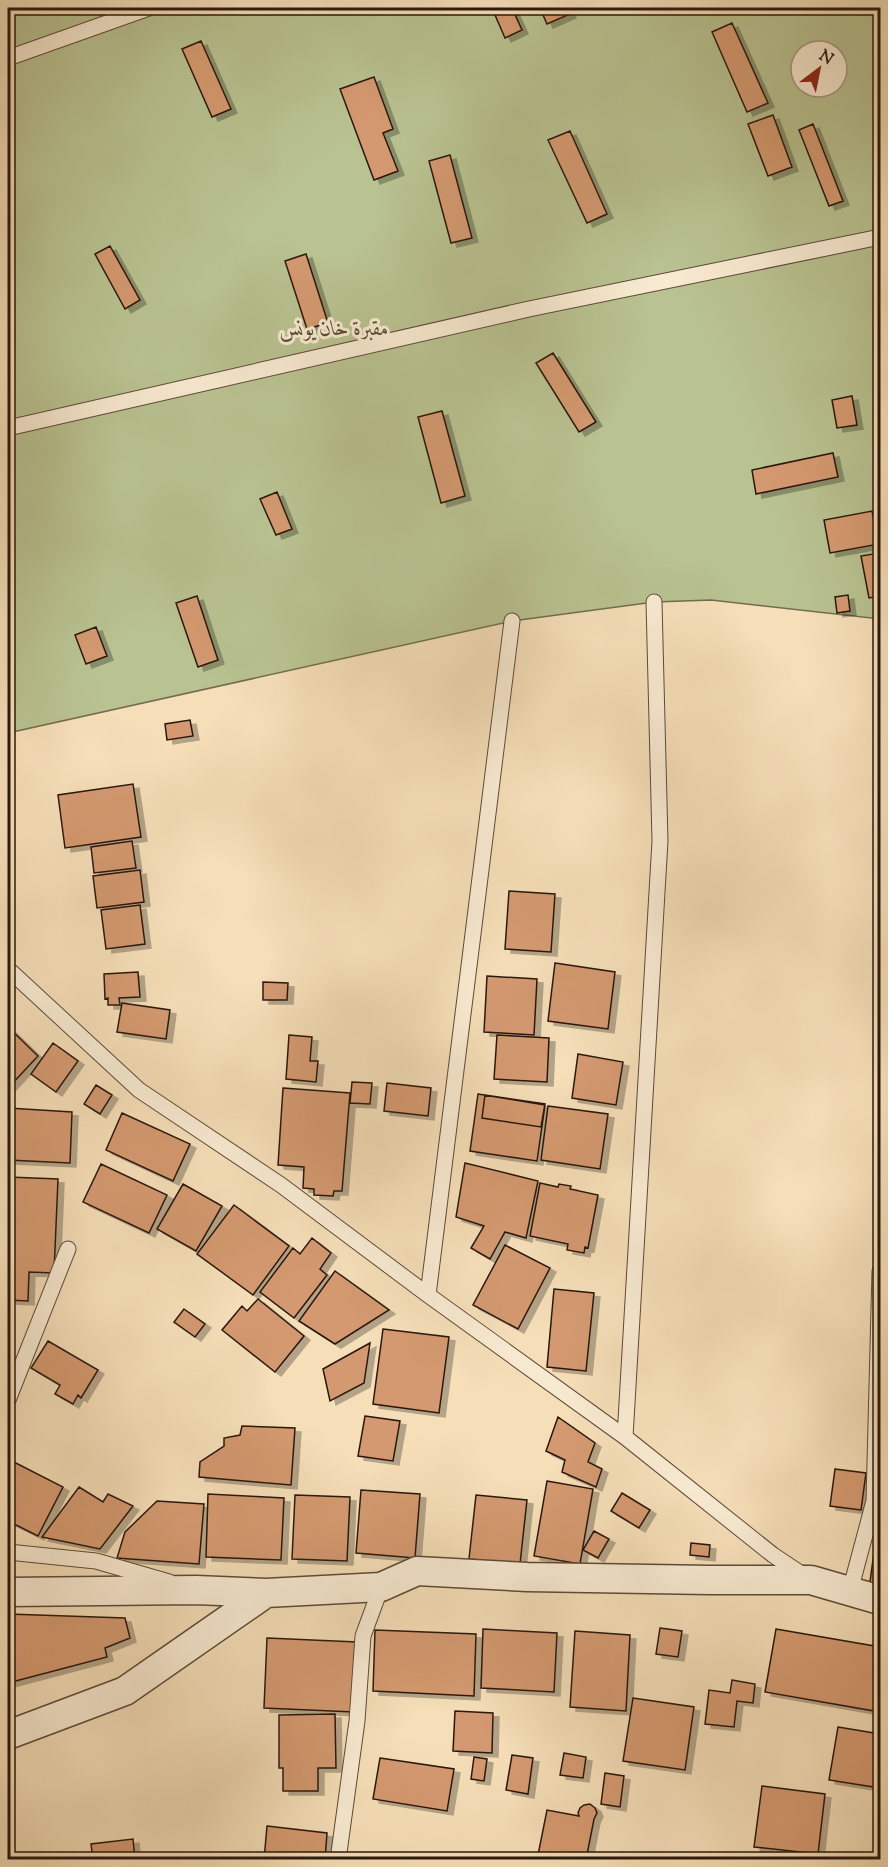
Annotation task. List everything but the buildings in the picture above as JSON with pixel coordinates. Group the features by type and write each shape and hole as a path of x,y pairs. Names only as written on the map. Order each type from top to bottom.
{"street":[{"path":"8,1592 196,1590 266,1593 381,1587 417,1571 539,1577 811,1580 880,1600"},
{"path":"8,1735 125,1691 266,1593"}],"lane":[{"path":"8,58 149,8"},
{"path":"8,428 529,309 880,237"},
{"path":"625,1437 660,842 654,602"},
{"path":"428,1295 512,621"},
{"path":"8,969 139,1090 281,1185 428,1295 625,1437 773,1556 811,1580"},
{"path":"8,1400 68,1249"},
{"path":"850,1591 874,1501 880,1271"},
{"path":"8,1552 96,1561 196,1590"},
{"path":"338,1860 357,1721 363,1636 381,1587"}],"green space":[{"name":"مقبرة خان يونس","path":"8,8 880,8 880,619 711,600 654,602 512,621 8,733"}]}
